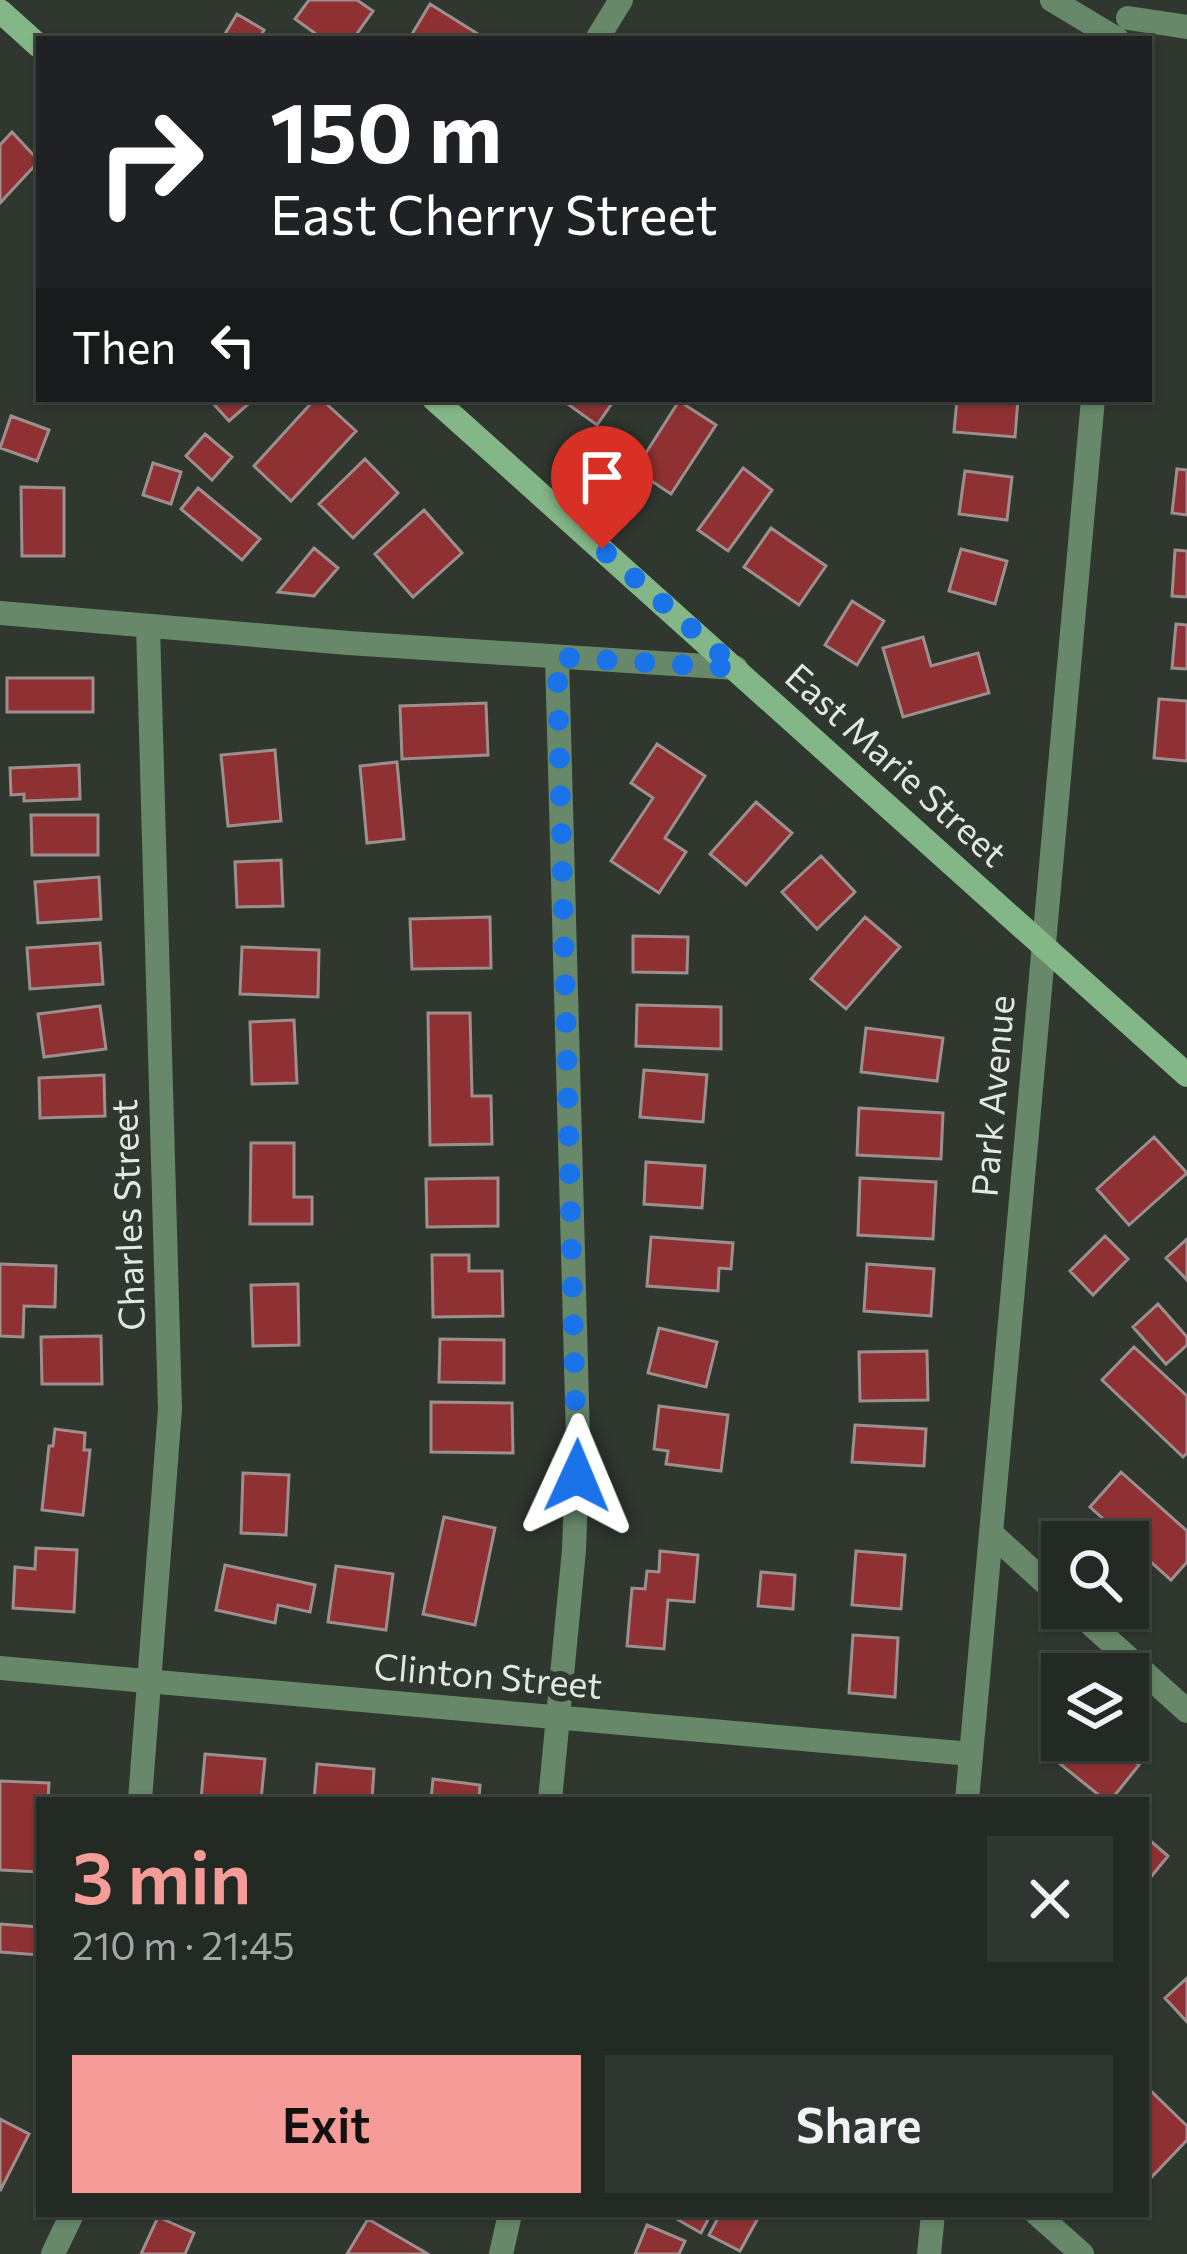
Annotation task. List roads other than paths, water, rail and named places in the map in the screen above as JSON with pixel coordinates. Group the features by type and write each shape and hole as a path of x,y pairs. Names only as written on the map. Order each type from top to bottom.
{"main road":[{"path":"0,11 36,43"},
{"name":"East Marie Street","path":"437,402 1187,1075"}],"street":[{"path":"599,36 621,0"},
{"path":"1052,0 1125,24 1187,27"},
{"name":"Park Avenue","path":"967,1797 1093,402"},
{"path":"0,613 736,668"},
{"name":"Charles Street","path":"140,1797 170,1409 148,626"},
{"path":"550,1797 574,1550 578,1438 557,657"},
{"path":"991,1533 1041,1579"},
{"path":"1096,1629 1187,1712"},
{"name":"Clinton Street","path":"0,1668 970,1754"},
{"path":"53,2254 72,2217"},
{"path":"501,2254 509,2217"},
{"path":"929,2254 933,2217"},
{"path":"1040,2217 1082,2254"}]}
